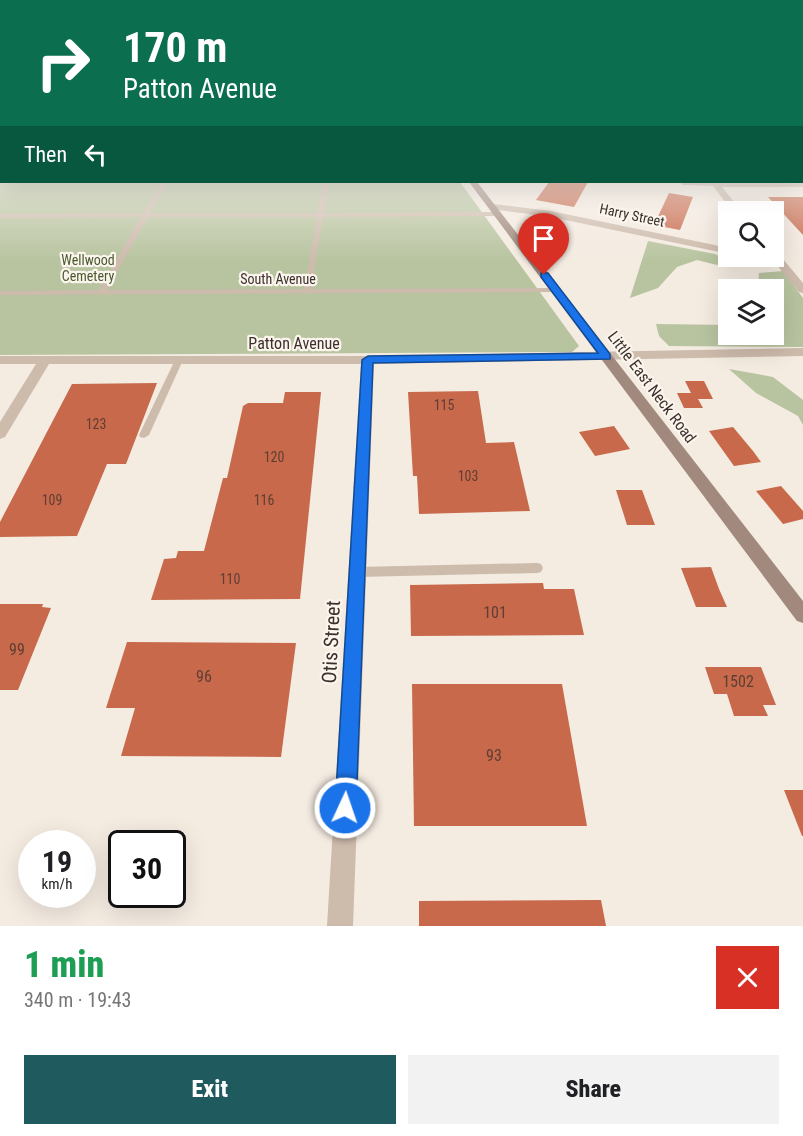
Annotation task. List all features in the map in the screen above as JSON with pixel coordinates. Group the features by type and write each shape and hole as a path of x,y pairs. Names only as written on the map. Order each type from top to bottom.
{"main road":[{"name":"Little East Neck Road","path":"474,183 803,615"}],"street":[{"path":"715,183 803,184"},
{"path":"715,183 729,201"},
{"name":"Harry Street","path":"495,211 551,214 718,249"},
{"path":"784,267 803,290"},
{"name":"Patton Avenue","path":"0,360 368,360 803,352"},
{"path":"0,434 45,360"},
{"name":"Otis Street","path":"340,926 368,360"}],"lane":[{"path":"101,293 164,183"},
{"path":"307,292 326,183"},
{"path":"0,216 495,211"},
{"name":"South Avenue","path":"0,293 556,290"},
{"path":"144,435 179,360"},
{"path":"357,572 537,568"}],"green space":[{"name":"Wellwood Cemetery","path":"0,183 461,183 579,346 572,352 0,355"},
{"path":"648,241 718,256 718,265 697,260 677,267 658,288 630,298"},
{"path":"783,271 803,298 803,347 669,346 659,336 656,324 718,325 718,345 784,345 784,279 759,279 759,273"},
{"path":"729,369 773,377 803,400 803,425 798,416 756,393"}],"building":[{"path":"548,183 587,183 574,207 536,200"},
{"path":"669,193 693,197 680,230 654,225"},
{"path":"768,197 803,197 803,235 784,214 784,201 772,201"},
{"path":"685,381 704,381 713,399 698,399 703,408 684,408 677,393 691,393"},
{"path":"157,383 126,464 107,464 77,536 0,537 0,522 72,384"},
{"path":"478,391 486,443 514,442 530,511 419,514 417,476 413,476 408,392"},
{"path":"285,392 321,392 300,599 151,600 164,559 176,558 178,551 204,551 223,478 227,478 243,406 248,403 283,403"},
{"path":"614,426 630,449 595,456 579,432"},
{"path":"733,427 761,462 734,466 709,431"},
{"path":"781,486 803,511 803,519 783,524 756,491"},
{"path":"616,490 642,490 655,525 627,525"},
{"path":"711,567 727,607 696,607 681,568"},
{"path":"543,583 544,589 574,589 584,635 411,636 410,585"},
{"path":"0,604 43,604 42,607 51,608 18,690 0,690"},
{"path":"127,642 296,643 281,757 121,756 135,708 106,708"},
{"path":"705,667 761,667 776,705 763,705 768,716 734,716 727,694 714,694"},
{"path":"412,684 562,684 587,826 414,826"},
{"path":"784,790 803,790 803,836 802,836"},
{"path":"601,900 606,926 419,926 419,901"}],"route":[{"path":"345,808 368,360 606,356 544,275"}]}
